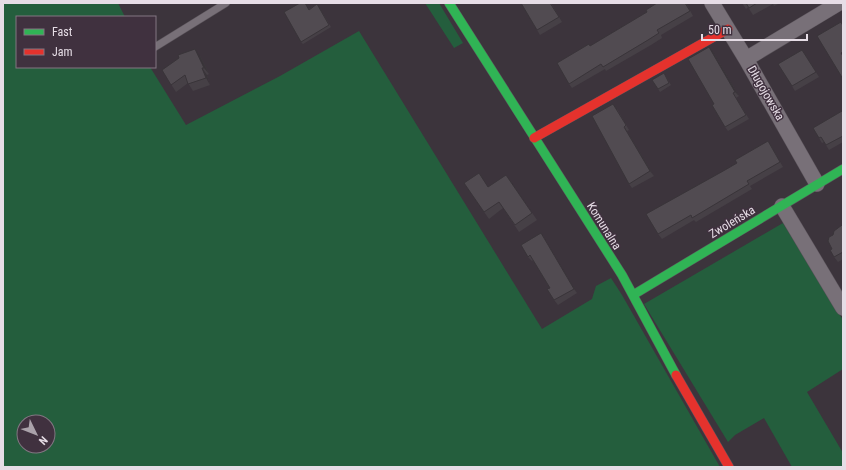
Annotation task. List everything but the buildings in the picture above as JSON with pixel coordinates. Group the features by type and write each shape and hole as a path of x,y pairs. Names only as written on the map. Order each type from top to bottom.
{"street":[{"name":"Komunalna","path":"449,3 633,295 662,352 729,467"},
{"name":"Długojowska","path":"712,3 746,59 817,184"},
{"path":"746,59 839,3"},
{"path":"534,138 728,29"},
{"name":"Zwoleńska","path":"633,295 843,169"},
{"path":"782,206 843,308"}],"lane":[{"path":"156,45 226,3"}],"green space":[{"path":"3,3 118,3 124,16 16,16 16,68 151,68 186,125 280,76 359,31 542,329 592,299 596,286 611,278 720,467 3,467"},
{"path":"425,3 439,3 463,43 454,48"},
{"path":"783,223 843,320 843,369 807,392 843,453 843,467 792,467 764,418 735,435 728,442 644,304"}],"traffic: fast":[{"path":"449,3 622,275 676,375"},
{"path":"633,295 843,169"}],"traffic: jam":[{"path":"534,138 728,29"},
{"path":"676,375 729,467"}]}
